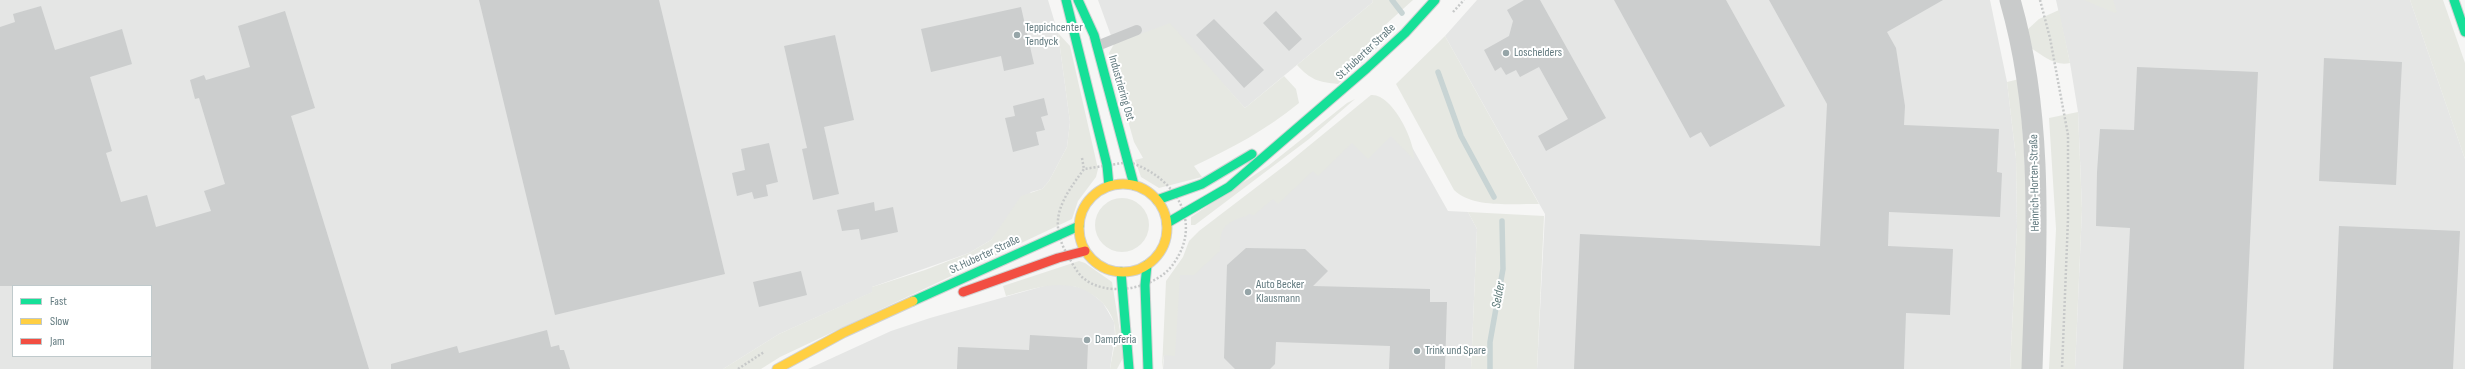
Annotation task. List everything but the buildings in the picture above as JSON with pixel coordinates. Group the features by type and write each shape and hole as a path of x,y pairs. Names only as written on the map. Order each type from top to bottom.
{"street":[{"path":"1066,0 1075,43 1107,165 1109,186"},
{"name":"Industriering Ost","path":"1078,0 1097,46 1134,186"},
{"name":"St.Huberter Straße","path":"1167,223 1230,187 1310,119 1405,33 1435,0"},
{"name":"Heinrich-Horten-Straße","path":"2010,0 2023,47 2035,138 2037,227 2032,369"},
{"path":"2454,0 2465,32"},
{"name":"St.Huberter Straße","path":"1157,200 1202,184 1310,119"},
{"path":"1109,186 1134,186 1151,194 1157,200 1167,223 1165,242 1158,255 1147,265 1134,270 1121,272 1100,266 1085,251 1079,235 1079,226 1085,206 1091,197 1109,186"},
{"name":"St.Huberter Straße","path":"777,369 843,333 902,308 928,293 971,276 1079,226"},
{"name":"St.Huberter Straße","path":"902,308 915,306 949,296 1058,258 1085,251"},
{"path":"1147,265 1145,285 1148,369"},
{"path":"1121,272 1130,369"}],"lane":[{"path":"1097,46 1137,30"}],"path":[{"path":"2040,0 2050,38 2068,135 2068,219 2062,369"},
{"path":"1160,275 1174,263 1185,238"},
{"path":"1077,269 1082,277 1097,286 1109,288"}],"shaded area":[{"path":"0,0 1048,0 1058,33 1070,122 1067,147 1049,181 1042,189 1031,192 991,240 969,253 872,287 873,292 779,334 723,369 0,369"},
{"path":"1098,0 1372,0 1373,2 1245,108 1170,26 1114,44"},
{"path":"1372,0 1413,0 1384,26 1387,39 1338,84 1315,79 1306,74 1297,65 1373,2"},
{"path":"1477,0 1990,0 2007,82 2016,158 2017,227 2010,369 1537,369 1545,214 1445,36"},
{"path":"2056,0 2410,0 2465,159 2465,369 2075,369 2082,209 2078,112 2070,63"},
{"path":"2084,0 2113,0 2117,12 2115,13"},
{"path":"2410,0 2443,0 2465,63 2465,159"},
{"path":"2059,10 2070,63 2065,64 2054,62 2031,48 2027,30 2039,19"},
{"path":"1170,23 1245,108 1284,76 1296,89 1299,103 1274,122 1248,138 1194,166 1202,177 1159,188 1141,177 1135,160 1143,158 1134,142 1109,53 1114,44"},
{"path":"1058,33 1070,46 1098,169 1096,177 1078,201 1072,219 780,357 761,369 723,369 779,334 872,292 872,287 925,270 969,253 991,240 1021,196 1042,189 1049,181 1067,147 1070,122"},
{"path":"1445,36 1539,204 1483,203 1462,196 1454,190 1396,84"},
{"path":"2019,79 2029,227 2022,369 2010,369 2017,227 2016,158 2007,82"},
{"path":"1371,95 1379,96 1387,102 1401,120 1411,142 1414,152 1414,160 1391,136 1368,159 1352,143 1318,176 1313,171 1278,204 1273,199 1254,215 1249,214 1238,218 1227,225 1222,232 1220,251 1194,275 1180,275 1175,356 1164,355 1162,369 1166,281 1183,257 1189,241 1199,231 1288,163"},
{"path":"1355,99 1309,139 1195,225 1191,225 1191,217 1268,166 1347,103"},
{"path":"1390,108 1448,211 1468,212 1477,229 1471,369 1163,369 1169,296 1175,269 1218,229"},
{"path":"2078,112 2082,209 2075,369 2049,369 2056,229 2049,118"},
{"path":"1117,198 1127,198 1137,202 1145,210 1149,220 1149,230 1145,240 1137,248 1127,252 1117,252 1107,248 1099,240 1095,230 1095,220 1099,210 1107,202"},
{"path":"1468,212 1544,216 1537,369 1471,369 1477,229"},
{"path":"1079,261 1085,263 1112,282 1124,356 1117,369 1110,369 1115,340 1114,323 1107,309 1097,298 1086,291 1064,285 1041,287 1006,296 1003,286"},
{"path":"1051,284 1069,285 1086,289 1103,303 1114,322 1115,334 1110,369 808,369 891,331 930,318"}],"waterway":[{"name":"Selder","path":"1392,0 1402,13"},
{"name":"Selder","path":"1438,72 1461,136 1494,197"},
{"name":"Selder","path":"1490,369 1490,342 1503,269 1502,221"}],"traffic: fast":[{"path":"1066,0 1107,165 1109,186"},
{"path":"1078,0 1094,35 1134,185"},
{"path":"1167,223 1229,187 1367,68 1405,33 1435,0"},
{"path":"2454,0 2465,32"},
{"path":"1157,200 1202,184 1252,154"},
{"path":"913,301 1079,226"},
{"path":"1147,265 1145,285 1148,369"},
{"path":"1121,272 1129,369"}],"traffic: slow":[{"path":"1123,184 1140,187 1154,197 1164,211 1167,228 1164,245 1154,259 1140,269 1123,272 1106,269 1092,259 1082,245 1079,228 1082,211 1092,197 1106,187 1123,184"},
{"path":"777,369 843,333 913,301"}],"traffic: jam":[{"path":"963,292 1058,258 1085,251"}],"place":[{"name":"Teppichcenter Tendyck","path":"1017,35"},
{"name":"Loschelders","path":"1506,53"},
{"name":"Auto Becker Klausmann","path":"1248,292"},
{"name":"Dampferia","path":"1087,340"},
{"name":"Trink und Spare","path":"1417,351"}]}
